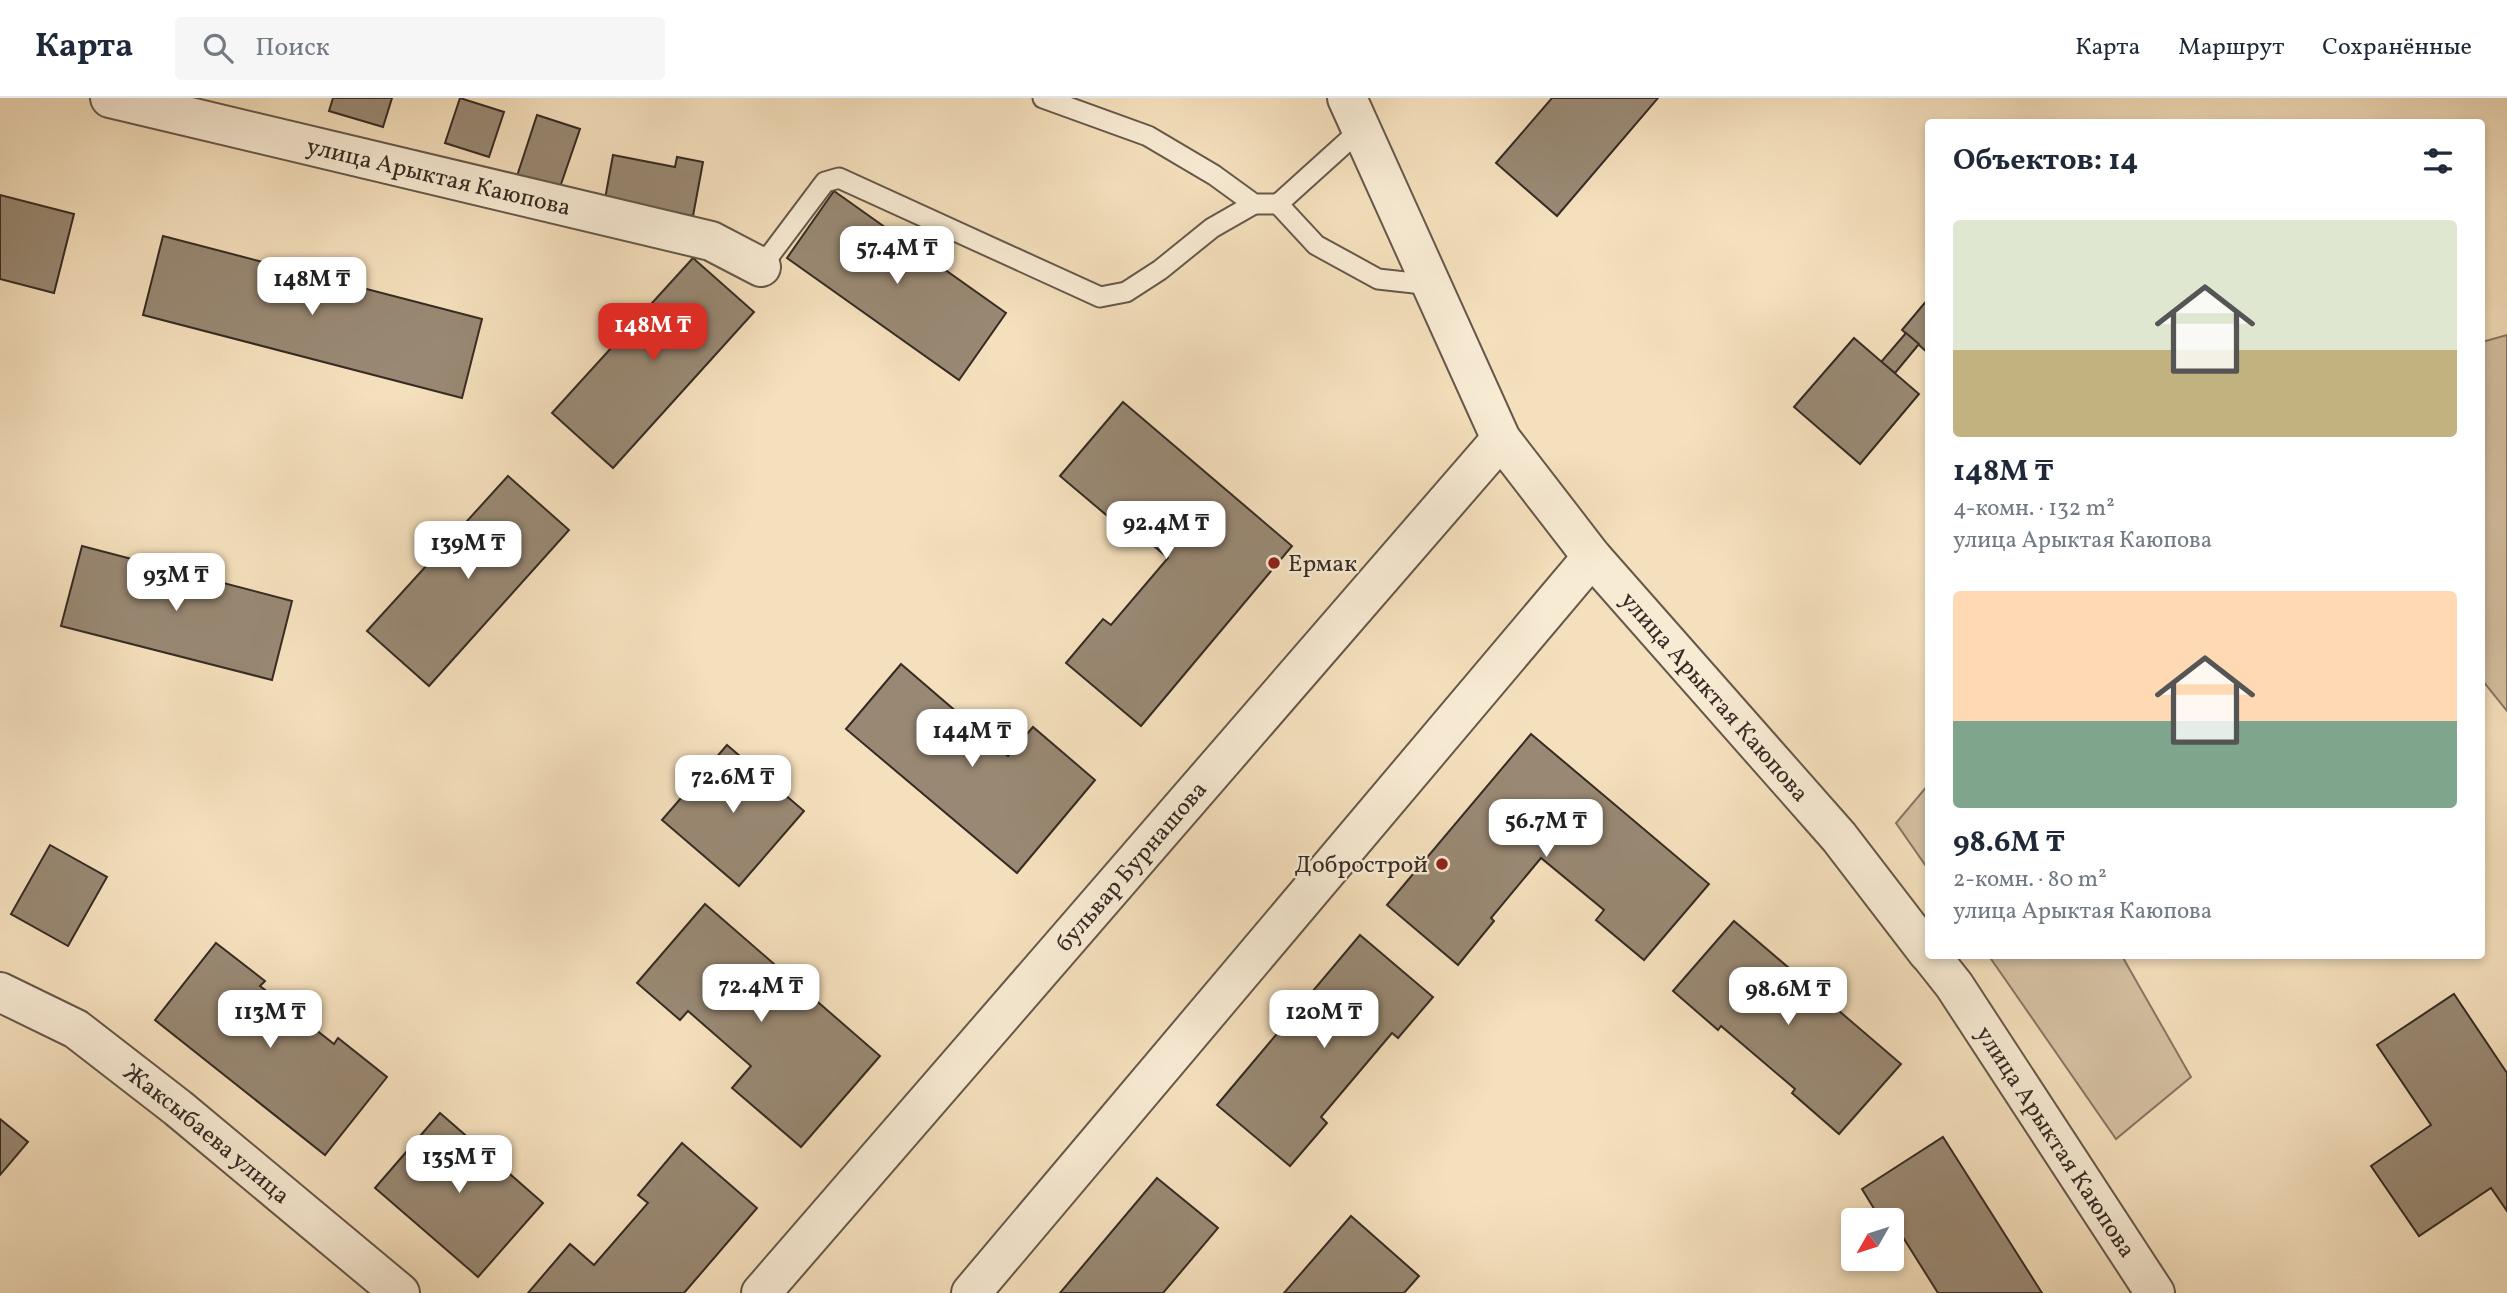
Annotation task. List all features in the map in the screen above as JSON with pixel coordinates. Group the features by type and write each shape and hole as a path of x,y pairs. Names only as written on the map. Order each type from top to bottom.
{"street":[{"name":"улица Арыктая Каюпова","path":"110,98 711,241 761,267"},
{"name":"улица Арыктая Каюпова","path":"1354,114 1501,439 1592,557 1839,837 1925,948"},
{"name":"бульвар Бурнашова","path":"761,1293 1501,439"},
{"path":"971,1293 1592,557"},
{"name":"улица Арыктая Каюпова","path":"1934,959 2155,1293"},
{"name":"Жаксыбаева улица","path":"0,992 76,1029 178,1108 400,1293"}],"lane":[{"path":"1043,98 1149,136 1214,174 1254,204"},
{"path":"1278,204 1354,114"},
{"path":"761,267 825,181 839,178 1100,297 1126,292 1160,270 1212,228 1254,204 1278,204 1316,245 1378,279 1432,285"}],"shaded area":[{"path":"2507,335 2507,711 2485,684 2485,341"},
{"path":"1925,789 1925,865 1896,823"},
{"path":"1991,959 2124,959 2191,1077 2116,1139"}],"building":[{"path":"333,98 392,98 383,127 329,111"},
{"path":"460,98 504,112 489,157 445,143"},
{"path":"1552,98 1658,98 1557,216 1496,163"},
{"path":"537,115 580,129 559,190 517,176"},
{"path":"613,155 675,167 677,157 703,162 693,216 605,199"},
{"path":"834,191 1006,313 959,380 787,258"},
{"path":"0,195 74,214 54,293 0,279"},
{"path":"163,236 482,319 462,398 143,315"},
{"path":"693,258 754,312 613,468 552,413"},
{"path":"1925,303 1925,350 1902,330"},
{"path":"1906,333 1919,344 1895,373 1881,362"},
{"path":"1854,338 1919,394 1860,464 1794,407"},
{"path":"1123,402 1292,546 1141,726 1066,663 1103,619 1111,625 1168,558 1115,513 1111,519 1060,476"},
{"path":"508,476 569,530 429,686 367,631"},
{"path":"82,546 292,601 272,680 61,626"},
{"path":"901,664 1008,756 1033,727 1095,780 1017,873 846,729"},
{"path":"1531,734 1709,884 1644,960 1596,920 1604,910 1541,858 1491,918 1494,921 1458,965 1387,905"},
{"path":"727,745 804,811 739,886 662,820"},
{"path":"50,845 107,877 68,946 11,914"},
{"path":"705,904 880,1056 801,1147 732,1088 751,1066 688,1011 680,1020 637,983"},
{"path":"1734,921 1901,1064 1839,1134 1792,1093 1795,1089 1721,1026 1718,1030 1673,991"},
{"path":"1360,935 1433,997 1398,1038 1392,1033 1321,1117 1327,1123 1290,1166 1217,1105"},
{"path":"216,943 265,981 260,986 334,1044 338,1038 387,1077 325,1155 155,1020"},
{"path":"2454,994 2507,1073 2507,1211 2491,1188 2419,1236 2371,1166 2431,1125 2377,1045"},
{"path":"440,1113 543,1203 478,1277 375,1188"},
{"path":"0,1119 28,1142 0,1175"},
{"path":"1943,1137 2042,1293 1938,1293 1904,1239 1904,1208 1874,1208 1862,1189"},
{"path":"682,1143 757,1208 684,1293 528,1293 570,1244 594,1265 648,1203 638,1195"},
{"path":"1157,1178 1218,1228 1163,1293 1060,1293"},
{"path":"1351,1216 1419,1276 1404,1293 1284,1293"}],"place":[{"name":"Ермак","path":"1274,563"},
{"name":"Добрострой","path":"1442,864"}]}
